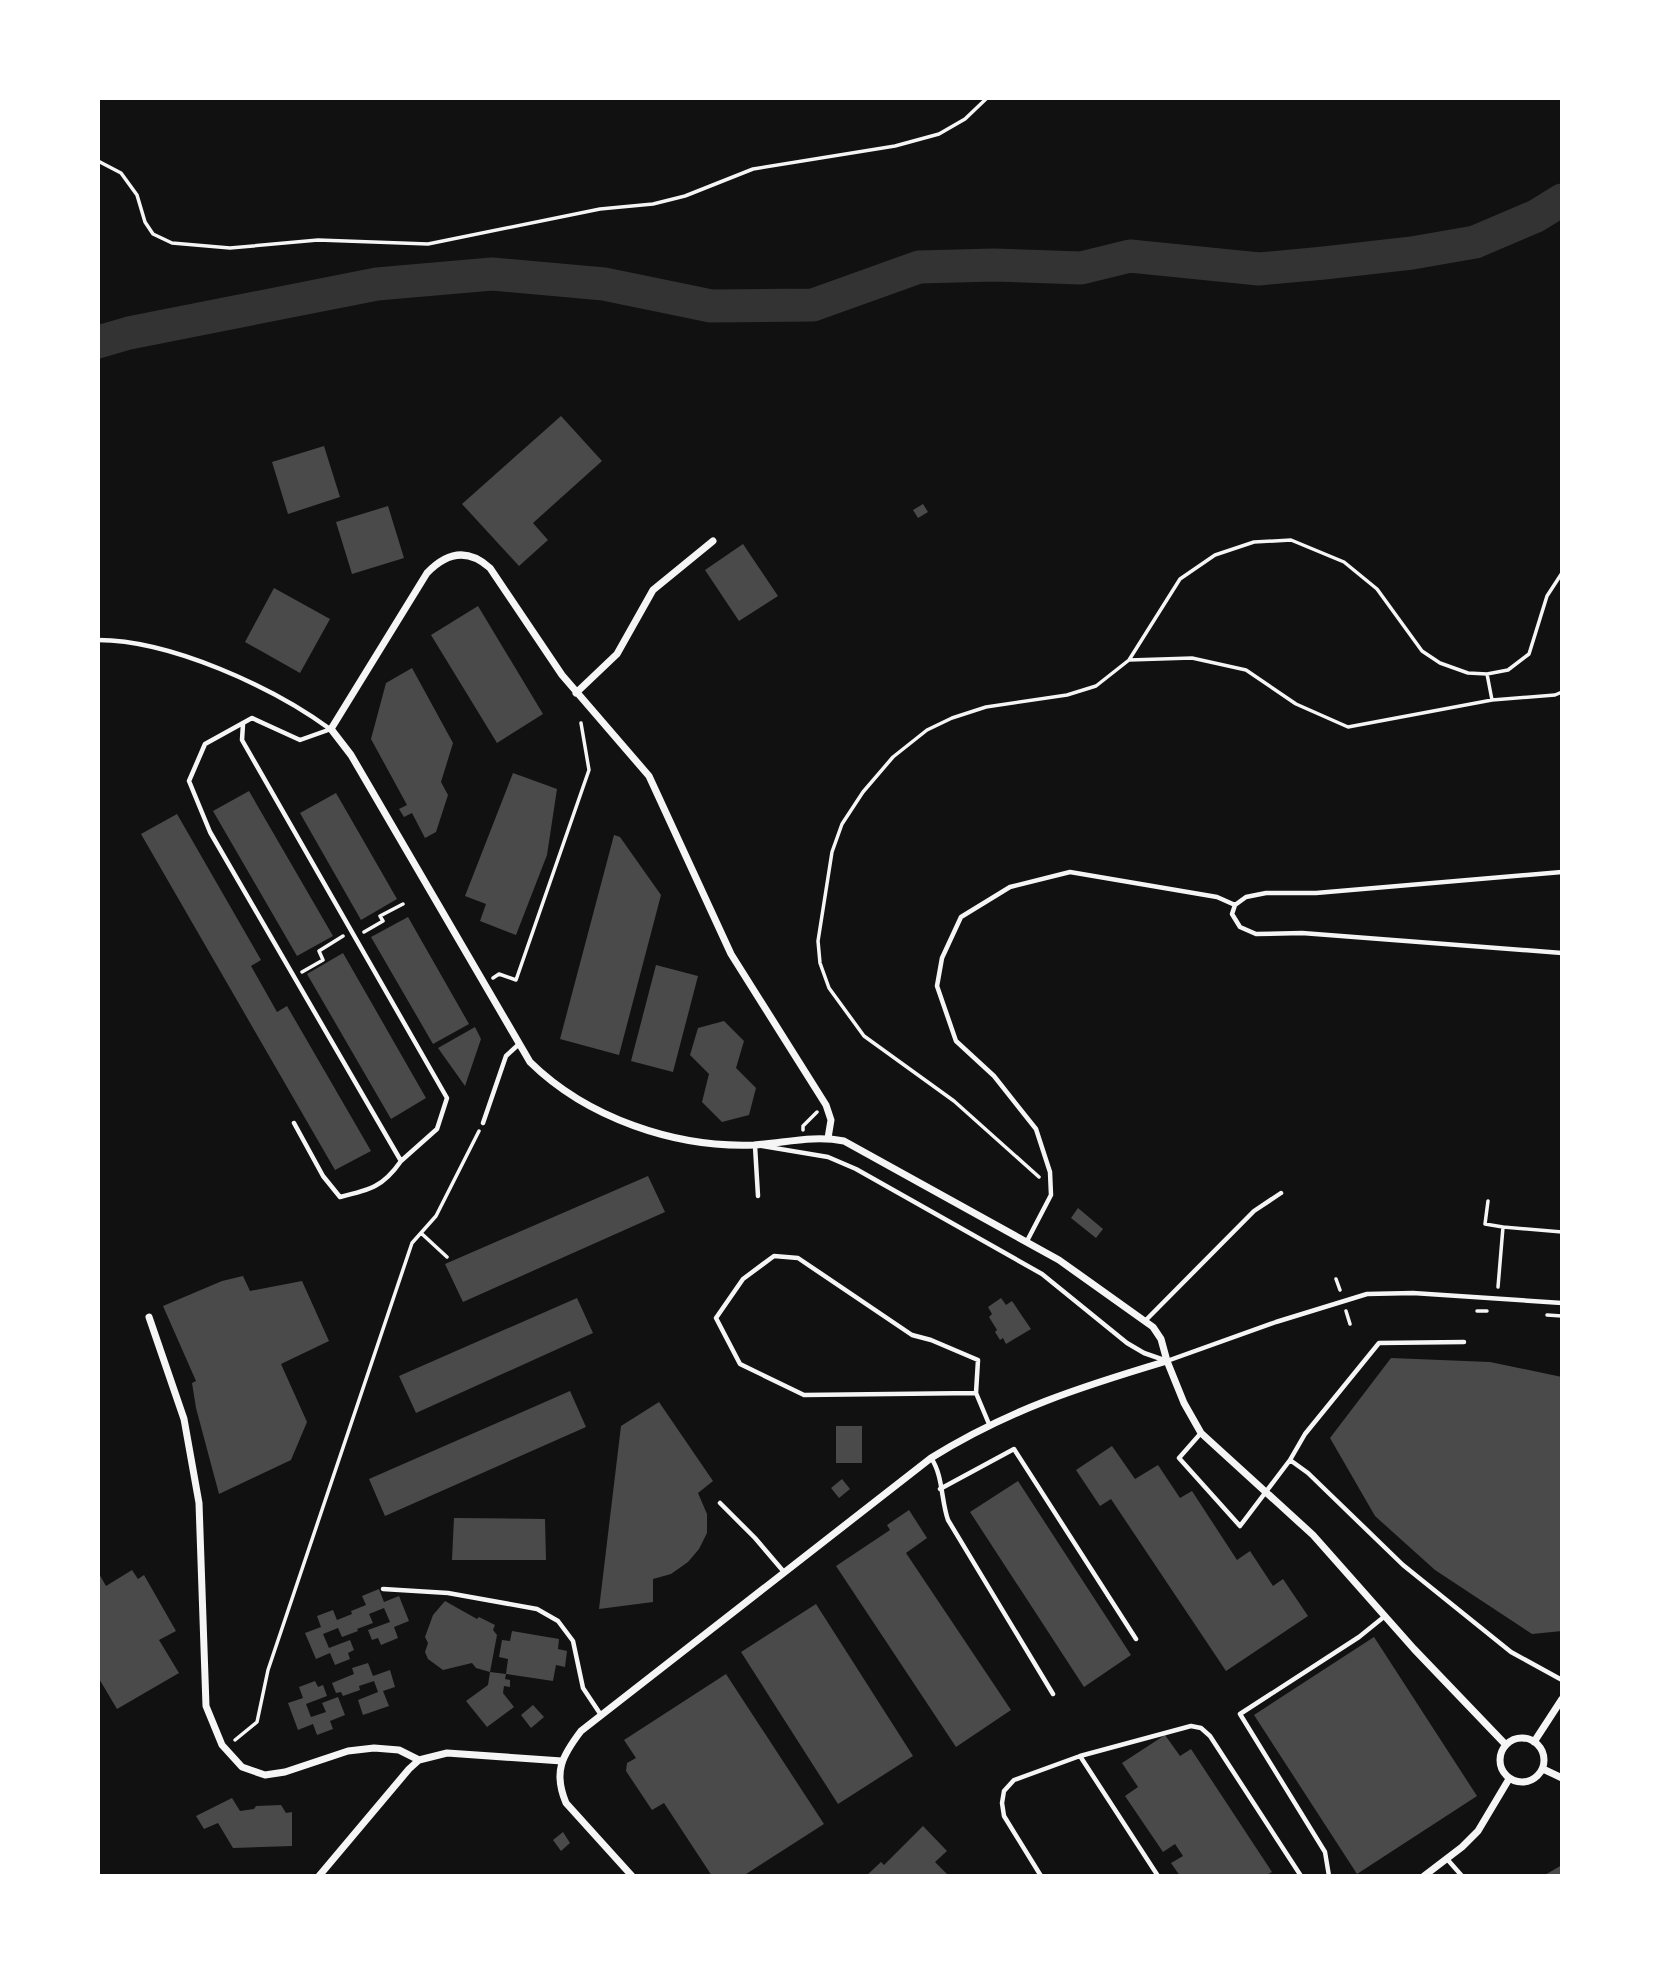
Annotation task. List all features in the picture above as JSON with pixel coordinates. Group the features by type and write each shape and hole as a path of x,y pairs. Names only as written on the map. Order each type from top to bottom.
{"street":[{"path":"576,693 617,654 653,590 713,541"},
{"path":"828,1138 831,1120 826,1105 731,954 649,776 576,693 490,568 471,555 458,554 435,565 427,573 331,729 351,755 530,1062 561,1090 599,1111 673,1137 722,1144 828,1138 862,1149 1059,1260 1145,1321 1161,1339 1184,1403 1201,1433 1336,1559 1385,1616 1506,1745"},
{"path":"149,1317 184,1419 199,1503 206,1706 222,1745 242,1767 265,1775 285,1772 348,1751 374,1748 399,1750 419,1760"},
{"path":"632,1876 566,1803 561,1789 562,1761 581,1731 931,1458 989,1424 1028,1406 1167,1361"},
{"path":"1534,1742 1562,1699"},
{"path":"1519,1738 1534,1742 1543,1754 1543,1769 1525,1783 1509,1779 1500,1767 1499,1759 1506,1745 1519,1738"},
{"path":"319,1876 419,1760 446,1753 562,1761"},
{"path":"1543,1769 1562,1778"},
{"path":"1424,1876 1478,1831 1509,1779"}],"lane":[{"path":"98,640 159,648 206,664 273,694 309,713 331,729"},
{"path":"331,729 300,740 253,718 205,744 190,781 210,832 401,1161"},
{"path":"243,723 242,740 447,1098 437,1129 401,1161 389,1178 366,1191 340,1197 323,1175 294,1123"},
{"path":"1027,1241 1051,1195 1050,1172 1036,1129 994,1076 956,1041 937,986 942,958 961,917 1010,887 1070,872 1217,897 1235,905"},
{"path":"1562,872 1316,893 1266,893 1246,897 1235,905 1232,914 1240,926 1256,934 1302,933 1562,953"},
{"path":"483,1123 506,1056 518,1045"},
{"path":"758,1196 755,1144 828,1157 856,1169 1042,1274 1126,1343 1167,1361 1276,1322 1367,1294 1413,1293 1562,1303"},
{"path":"1145,1321 1254,1211 1281,1193"},
{"path":"976,1393 804,1395 740,1364 716,1318 743,1279 774,1256 798,1258 912,1335 978,1360 976,1393 989,1424"},
{"path":"1201,1433 1179,1458 1240,1526 1290,1460 1305,1434 1379,1343 1464,1342"},
{"path":"940,1489 1014,1449 1136,1639"},
{"path":"931,1458 938,1468 948,1520 1053,1694"},
{"path":"1290,1460 1403,1564 1500,1643 1562,1680"},
{"path":"720,1503 784,1572"},
{"path":"383,1589 448,1593 537,1609 558,1621 573,1641 583,1688 601,1715"},
{"path":"1329,1876 1325,1852 1240,1714 1359,1637 1385,1616"},
{"path":"1041,1876 1004,1816 1004,1791 1014,1780 1080,1756 1191,1726 1201,1728 1210,1736 1301,1876"},
{"path":"1080,1756 1158,1876"},
{"path":"1446,1859 1462,1876"}],"path":[{"path":"98,161 121,173 137,195 145,222 153,234 172,243 229,248 318,240 428,244 600,209 653,204 685,196 753,169 906,143 939,134 965,119 987,98"},
{"path":"1051,1187 954,1101 864,1036 829,988 820,962 818,941 832,852 842,824 863,792 892,757 928,730 952,718 986,707 1067,695 1096,686 1129,660 1180,579 1215,555 1254,542 1291,540 1344,562 1377,589 1422,651 1468,673 1487,674 1508,670 1529,654 1547,596 1562,573"},
{"path":"1129,660 1192,658 1246,670 1296,704 1349,727 1492,700 1562,692"},
{"path":"1487,674 1492,700"},
{"path":"483,983 499,974 516,980 589,770 581,723"},
{"path":"294,977 323,960 319,951 383,921 380,916 403,904"},
{"path":"802,1139 803,1125 817,1112"},
{"path":"234,1740 257,1722 268,1670 412,1243 436,1216 483,1123"},
{"path":"1488,1201 1485,1224 1562,1232"},
{"path":"1498,1287 1503,1227"},
{"path":"421,1233 447,1257"}],"building":[{"path":"561,416 602,461 533,523 548,540 519,566 462,504"},
{"path":"324,446 340,497 288,514 272,462"},
{"path":"923,504 928,512 918,518 913,510"},
{"path":"388,506 404,558 352,574 336,522"},
{"path":"743,544 778,596 739,621 705,570"},
{"path":"274,588 330,619 300,673 245,642"},
{"path":"478,606 543,714 497,743 431,635"},
{"path":"412,668 453,743 441,782 448,795 436,832 425,838 412,813 404,817 399,809 407,805 371,739 386,683"},
{"path":"513,773 557,789 547,855 516,935 480,921 486,904 465,896"},
{"path":"249,791 333,936 297,956 213,811"},
{"path":"336,793 397,899 361,920 300,813"},
{"path":"177,814 261,960 251,966 277,1012 287,1006 371,1151 335,1170 141,834"},
{"path":"614,835 620,837 661,895 619,1055 560,1039"},
{"path":"408,917 469,1024 433,1044 371,937"},
{"path":"343,953 426,1098 391,1119 307,974"},
{"path":"656,965 698,976 673,1072 631,1061"},
{"path":"724,1021 744,1041 736,1068 756,1088 749,1115 722,1122 702,1102 709,1074 690,1055 698,1028"},
{"path":"475,1027 481,1039 465,1086 438,1048"},
{"path":"648,1176 665,1212 463,1302 445,1264"},
{"path":"1078,1208 1103,1229 1096,1238 1071,1218"},
{"path":"243,1276 250,1291 302,1281 329,1341 281,1364 307,1422 291,1460 219,1494 196,1408 192,1383 196,1381 163,1306 222,1281"},
{"path":"577,1298 593,1333 416,1413 399,1376"},
{"path":"1001,1298 1006,1305 1012,1301 1031,1329 1006,1344 1003,1338 1000,1340 989,1317 992,1314 988,1307"},
{"path":"1391,1358 1490,1362 1562,1377 1562,1631 1532,1634 1435,1570 1375,1516 1330,1438"},
{"path":"570,1391 586,1427 385,1516 369,1479"},
{"path":"659,1402 713,1481 698,1493 707,1514 707,1533 688,1562 671,1574 653,1579 653,1602 599,1609 621,1426"},
{"path":"836,1426 862,1426 862,1463 836,1463"},
{"path":"1112,1446 1135,1479 1158,1465 1180,1498 1192,1491 1237,1560 1250,1551 1273,1586 1283,1579 1308,1616 1226,1671 1111,1499 1100,1506 1076,1470"},
{"path":"842,1479 850,1489 839,1498 831,1488"},
{"path":"1018,1481 1131,1655 1084,1687 970,1512"},
{"path":"909,1510 927,1538 906,1553 1011,1710 956,1747 836,1566 890,1530 887,1525"},
{"path":"454,1518 545,1519 546,1560 452,1560"},
{"path":"132,1570 138,1579 144,1575 176,1631 159,1640 179,1673 117,1709 98,1677 98,1572 106,1586"},
{"path":"379,1589 384,1602 399,1596 409,1621 394,1627 398,1638 381,1645 378,1638 372,1640 368,1630 390,1622 384,1608 369,1614 373,1623 357,1629 358,1631 342,1637 338,1628 323,1634 329,1648 350,1640 354,1650 348,1653 350,1659 335,1665 330,1653 316,1659 305,1633 321,1627 317,1616 333,1610 337,1620 352,1614 351,1611 366,1605 362,1596"},
{"path":"445,1601 477,1619 479,1617 495,1625 493,1630 497,1635 490,1672 476,1668 472,1663 443,1670 428,1659 425,1652 428,1643 425,1637 433,1615"},
{"path":"816,1604 913,1756 838,1804 741,1652"},
{"path":"512,1631 559,1639 558,1649 567,1651 565,1667 556,1665 553,1681 506,1674 508,1659 499,1657 502,1640 510,1641"},
{"path":"1374,1637 1477,1796 1357,1874 1254,1715"},
{"path":"368,1663 373,1676 390,1670 395,1687 383,1691 389,1706 363,1715 358,1700 378,1692 374,1681 343,1696 341,1692 336,1693 332,1683 354,1674 352,1668"},
{"path":"490,1672 506,1674 505,1679 510,1680 510,1687 504,1686 503,1693 514,1707 487,1727 466,1701 488,1685"},
{"path":"726,1674 824,1824 743,1876 712,1876 664,1803 652,1810 626,1771 627,1763 636,1758 624,1740"},
{"path":"315,1681 318,1687 323,1685 327,1696 306,1704 311,1717 326,1712 322,1703 338,1697 345,1715 330,1721 333,1729 317,1735 313,1724 298,1730 288,1703 303,1698 299,1687"},
{"path":"533,1705 544,1717 531,1728 521,1715"},
{"path":"1165,1735 1180,1756 1191,1749 1272,1872 1265,1876 1180,1876 1171,1863 1183,1856 1175,1844 1163,1852 1125,1796 1138,1787 1122,1763"},
{"path":"232,1798 240,1811 254,1809 256,1806 281,1805 286,1813 292,1812 292,1846 233,1848 218,1823 204,1829 196,1816"},
{"path":"923,1826 947,1851 935,1862 949,1876 866,1876 881,1862 884,1865"},
{"path":"563,1832 570,1843 561,1851 553,1840"},
{"path":"1562,1865 1562,1876 1543,1876"}],"waterway":[{"path":"98,342 129,333 377,284 492,274 604,284 711,306 813,305 919,267 994,265 1081,268 1130,256 1259,269 1324,263 1412,253 1475,242 1536,216 1562,200"}]}
